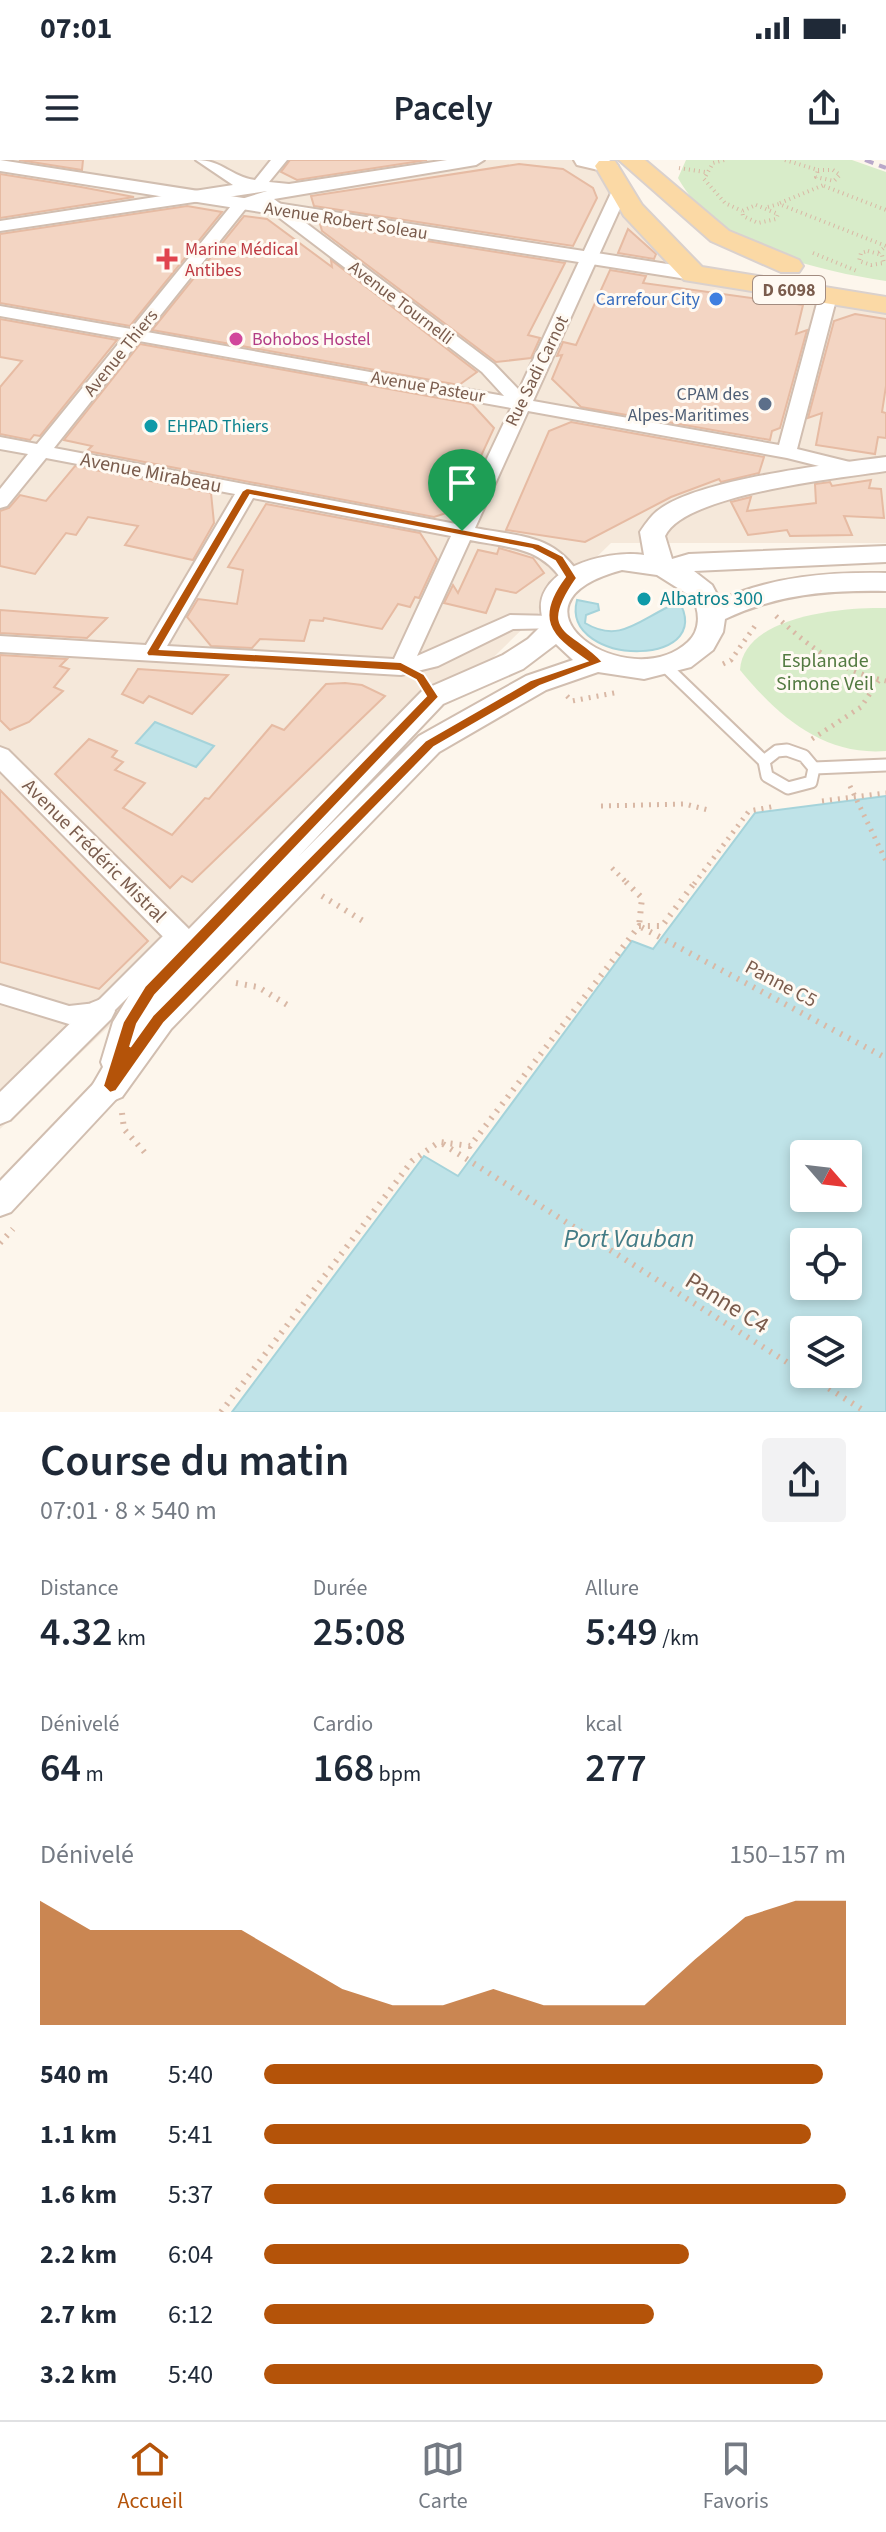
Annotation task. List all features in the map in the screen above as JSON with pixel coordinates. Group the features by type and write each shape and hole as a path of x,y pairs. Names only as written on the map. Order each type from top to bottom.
{"main road":[{"path":"678,198 633,160 601,162 630,209 677,253 693,274 717,260 744,259 790,266"},
{"path":"671,163 678,198"},
{"name":"D 6098","path":"678,198 720,236 790,266 875,276"},
{"name":"Avenue Robert Soleau","path":"693,274 886,305"}],"street":[{"name":"Avenue Tournelli","path":"204,160 265,197 488,368 521,403"},
{"path":"265,197 279,160"},
{"path":"0,226 200,197 265,197 289,189 476,160"},
{"name":"Avenue Robert Soleau","path":"0,165 241,204 265,197 298,213 693,274"},
{"path":"289,189 283,195 285,203 298,213"},
{"name":"Rue Sadi Carnot","path":"401,667 619,193"},
{"name":"Avenue Thiers","path":"0,502 241,204"},
{"path":"787,452 828,296"},
{"name":"Avenue Pasteur","path":"0,311 787,452 855,469"},
{"name":"Avenue Mirabeau","path":"0,443 462,531 549,551 565,566 571,578"},
{"path":"886,464 752,486 689,504 665,515 657,524 652,540 665,568 698,588 712,614 707,638 699,649 665,666 637,669 597,662 580,653 556,625 555,598 571,578 586,569 613,562 665,568 700,563 886,554"},
{"path":"152,653 247,491"},
{"path":"712,614 759,602 782,586 886,582"},
{"path":"0,644 401,667 430,661 510,622 556,625"},
{"path":"0,1111 101,1011 183,941 433,697 513,662 556,625"},
{"path":"0,1202 106,1090 159,1019 429,744 536,683 597,662"},
{"path":"401,667 420,677 433,697"},
{"name":"Avenue Frédéric Mistral","path":"0,756 183,941"},
{"path":"106,1090 138,1006 183,941"},
{"path":"0,994 69,1015 101,1011"}],"lane":[{"path":"665,666 764,761 767,776 783,787 804,787 815,775 814,768 804,756 787,750 777,751 764,761"},
{"path":"814,768 886,765"}],"path":[{"path":"724,160 713,163 705,172 704,179 712,192 742,211 749,220 768,222 778,214 768,207"},
{"path":"742,211 756,205 768,207 779,204 840,175 833,170 818,170 785,160"},
{"path":"671,163 705,172"},
{"path":"818,170 816,177 826,184 886,210"},
{"path":"779,204 886,246 878,253"},
{"path":"861,253 878,253 885,259 875,276 859,261 861,253"},
{"path":"865,264 857,271 875,276"},
{"path":"875,276 886,266"},
{"path":"711,670 731,660 759,602 816,652 843,668 883,680 861,707 811,738 841,767"},
{"path":"818,801 886,793"},
{"path":"856,799 886,861"},
{"path":"601,806 685,804 712,811"},
{"path":"639,926 662,926 749,811 790,804"},
{"path":"221,1412 412,1161 439,1142 470,1146 639,926 642,898 612,868"},
{"path":"322,896 368,924"},
{"name":"Panne C5","path":"639,926 886,1058"},
{"path":"228,984 258,987 289,1006"},
{"path":"106,1090 122,1110 124,1129 147,1155"},
{"name":"Panne C4","path":"439,1142 790,1364"},
{"name":"Panne C4","path":"828,1388 866,1412"}],"shaded area":[{"path":"0,160 605,160 703,283 886,312 886,543 611,543 257,887 0,1129"}],"green space":[{"path":"686,160 852,160 886,172 886,281 799,262 742,238 716,222 695,202 678,178"},
{"name":"Esplanade Simone Veil","path":"886,608 886,751 863,751 822,740 786,717 740,670 745,652 758,637 777,626 823,613"}],"water":[{"path":"673,592 685,618 680,636 663,647 640,651 615,648 593,639 578,623 577,600 598,604 599,610 586,615 585,623 597,629 618,631 668,607"},
{"path":"155,722 214,746 196,767 136,743"},
{"name":"Port Vauban","path":"886,796 886,1412 232,1412 424,1156 458,1176 632,941 653,949 755,813"}],"building":[{"path":"19,160 83,160 82,170"},
{"path":"290,160 427,160 297,180 281,172"},
{"path":"519,164 563,169 593,188 597,198 573,246 314,206 311,196"},
{"path":"0,174 81,187 134,197 0,218"},
{"path":"187,206 222,212 130,326 0,303 0,234"},
{"path":"244,216 267,219 332,267 331,260 477,372 459,385 152,330"},
{"path":"320,224 565,263 528,335 540,338 531,358 496,362 322,231"},
{"path":"628,229 656,254 654,259 618,253"},
{"path":"610,270 646,276 643,283 803,305 796,334 807,330 780,428 772,431 770,440 581,407 552,379 562,355 557,356 563,342 576,345"},
{"path":"855,314 886,319 886,386 882,412 886,413 886,438 878,437 875,454 816,445 822,413 808,418 834,321"},
{"path":"0,319 117,340 40,436 34,435 30,440 0,434 0,387 22,361 0,357"},
{"path":"140,344 472,404 494,428 456,510 434,517 87,451 92,446 64,440"},
{"path":"571,422 764,457 759,473 721,482 719,479 671,497 585,542 506,530 549,431"},
{"path":"75,466 211,493 214,523 193,560 125,545 138,526 88,517 76,535 66,533 35,574 0,566 0,511 9,508 20,495 46,501"},
{"path":"871,480 869,488 881,489 884,518 844,516 852,535 790,536 787,530 748,535 731,502 751,497 747,511 816,503 815,484 830,482 832,486"},
{"path":"266,504 420,533 437,559 419,598 415,597 410,607 398,604 382,629 324,618 323,621 310,620 304,641 260,639 252,648 211,646 187,617 198,599 237,604 243,570 228,567"},
{"path":"499,548 533,558 544,573 516,593 496,589 486,613 444,603 453,585 458,593 478,550 497,554"},
{"path":"0,610 107,618 87,638 0,633"},
{"path":"0,655 67,659 60,666 69,669 54,687 63,691 29,722 10,730 0,720"},
{"path":"138,669 228,675 192,714 149,696 143,703 122,694"},
{"path":"326,684 362,685 385,696 192,882 182,876 170,888 55,774 89,739 117,751 112,757 123,762 115,770 145,783 123,808 172,835 205,798 209,799 272,725 284,730"},
{"path":"0,790 148,941 99,989 0,962"}],"railway":[{"path":"865,160 886,168"}],"place":[{"name":"Marine Médical Antibes","path":"167,259"},
{"name":"Carrefour City","path":"716,299"},
{"name":"Bohobos Hostel","path":"236,339"},
{"name":"CPAM des Alpes-Maritimes","path":"765,404"},
{"name":"EHPAD Thiers","path":"151,426"},
{"name":"Albatros 300","path":"644,599"}],"route":[{"path":"247,491 462,531 535,546 559,559 571,578 555,598 553,610 556,627 565,641 597,662 546,678 466,720 429,744 159,1019 110,1086 130,1022 150,991 189,946 433,697 420,677 401,667 152,653 247,491"}]}
